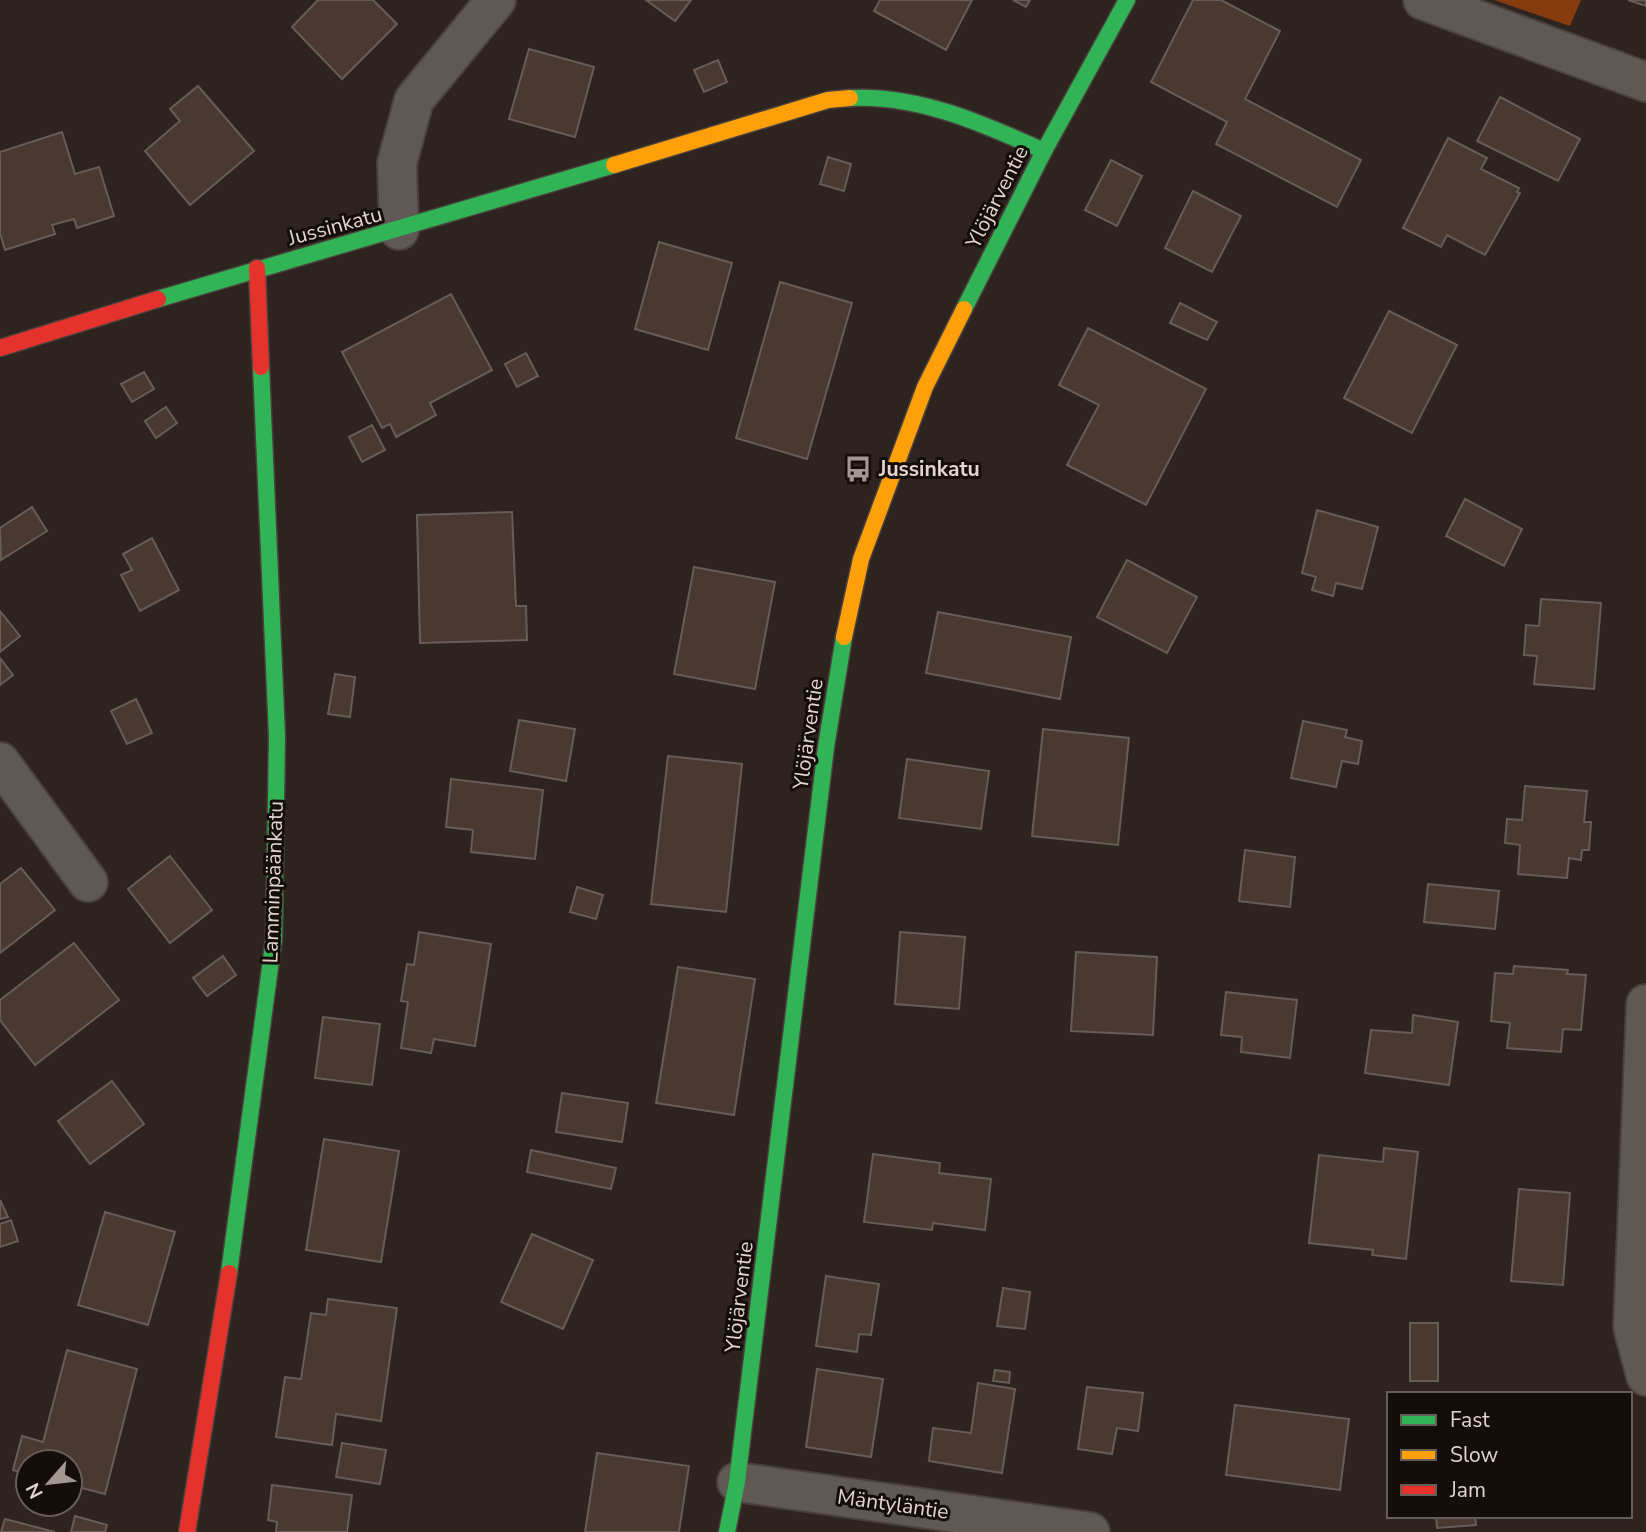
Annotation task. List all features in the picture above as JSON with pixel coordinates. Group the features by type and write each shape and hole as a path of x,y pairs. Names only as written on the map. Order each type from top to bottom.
{"street":[{"path":"399,230 397,163 414,100 496,0"},
{"name":"Ylöjärventie","path":"727,1532 737,1482 826,747 850,605 861,559 925,387 1044,151 1127,0"},
{"path":"1423,0 1646,82"},
{"name":"Jussinkatu","path":"0,348 257,268 399,230 844,97 883,100 978,121 1044,151"},
{"name":"Lamminpäänkatu","path":"187,1532 226,1296 274,938 277,736 257,268"},
{"path":"0,762 88,883"},
{"path":"1646,1003 1633,1327 1646,1376"},
{"name":"Mäntyläntie","path":"737,1482 1090,1532"}],"shaded area":[{"path":"1494,0 1581,0 1570,26"}],"building":[{"path":"318,0 373,0 397,24 342,79 292,27"},
{"path":"646,0 691,0 675,21"},
{"path":"880,0 972,0 946,50 874,11"},
{"path":"1013,0 1030,0 1026,7"},
{"path":"1193,0 1221,0 1280,31 1245,99 1361,160 1337,207 1216,144 1227,122 1151,82"},
{"path":"1628,0 1646,0 1646,6"},
{"path":"529,49 594,67 575,137 509,119"},
{"path":"718,60 727,82 704,92 694,70"},
{"path":"198,86 254,151 190,205 145,151 180,121 170,109"},
{"path":"1500,97 1580,139 1558,181 1477,141"},
{"path":"62,132 75,174 99,167 114,216 77,228 74,219 52,225 55,234 5,250 0,233 0,152"},
{"path":"1448,138 1487,158 1481,169 1519,188 1517,192 1520,193 1485,255 1447,235 1441,247 1403,228"},
{"path":"828,157 851,164 844,191 820,184"},
{"path":"1111,160 1142,176 1117,226 1085,210"},
{"path":"1193,191 1241,216 1212,272 1165,248"},
{"path":"659,242 732,263 708,350 635,329"},
{"path":"780,282 852,303 807,459 736,438"},
{"path":"451,294 492,370 430,403 436,415 396,437 390,424 382,428 342,352"},
{"path":"1180,303 1217,322 1207,340 1170,323"},
{"path":"1389,311 1457,345 1412,433 1344,398"},
{"path":"1088,328 1206,389 1146,505 1067,465 1099,405 1059,385"},
{"path":"526,353 538,376 517,387 505,364"},
{"path":"144,372 154,389 132,402 121,384"},
{"path":"166,407 177,423 156,438 145,421"},
{"path":"372,425 385,450 362,462 349,437"},
{"path":"1465,499 1522,529 1504,566 1446,536"},
{"path":"32,507 47,531 1,560 0,528"},
{"path":"1317,510 1378,527 1362,589 1336,583 1333,596 1312,590 1316,577 1302,573"},
{"path":"512,512 516,606 526,606 527,640 420,643 417,515"},
{"path":"152,538 179,590 140,611 121,575 132,570 123,554"},
{"path":"1127,560 1197,597 1167,653 1097,617"},
{"path":"694,567 775,582 755,689 674,674"},
{"path":"1541,599 1601,603 1594,689 1534,684 1537,656 1524,655 1526,625 1539,626"},
{"path":"0,611 20,636 0,652"},
{"path":"938,612 1071,637 1060,699 926,673"},
{"path":"0,658 13,675 0,685"},
{"path":"335,674 355,677 350,717 328,714"},
{"path":"136,699 152,733 127,744 111,711"},
{"path":"519,720 575,729 566,781 510,771"},
{"path":"1303,721 1347,730 1345,737 1362,741 1358,764 1342,761 1336,787 1291,778"},
{"path":"1043,729 1129,738 1118,845 1032,836"},
{"path":"668,756 742,764 726,912 651,904"},
{"path":"907,759 989,771 981,829 899,818"},
{"path":"451,779 543,790 535,859 471,852 473,830 446,827"},
{"path":"1525,786 1587,791 1584,822 1591,822 1589,850 1582,850 1581,860 1569,858 1567,878 1518,874 1520,845 1505,843 1507,819 1522,820"},
{"path":"1245,850 1295,857 1290,907 1239,901"},
{"path":"170,856 212,910 170,943 128,889"},
{"path":"21,868 55,910 0,953 0,884"},
{"path":"1428,884 1499,891 1495,929 1424,922"},
{"path":"577,887 603,895 596,919 570,912"},
{"path":"419,932 491,944 475,1046 434,1039 431,1053 401,1048 408,1002 401,1001 407,964 414,965"},
{"path":"900,932 965,937 959,1009 895,1004"},
{"path":"74,943 119,1000 35,1065 0,1020 0,1000"},
{"path":"1076,952 1157,957 1153,1035 1071,1031"},
{"path":"223,956 236,975 207,996 193,978"},
{"path":"1514,966 1568,970 1567,974 1586,975 1581,1030 1563,1029 1561,1052 1507,1048 1510,1023 1491,1021 1495,973 1513,974"},
{"path":"678,967 755,979 734,1115 656,1103"},
{"path":"1226,992 1297,1000 1290,1058 1241,1052 1242,1037 1221,1035"},
{"path":"1413,1015 1458,1022 1449,1085 1365,1073 1371,1030 1412,1033"},
{"path":"323,1017 380,1024 372,1085 315,1078"},
{"path":"112,1081 144,1124 90,1164 58,1121"},
{"path":"562,1093 628,1103 622,1142 556,1132"},
{"path":"324,1139 399,1151 381,1262 306,1250"},
{"path":"1384,1148 1418,1152 1406,1259 1372,1255 1373,1250 1309,1243 1319,1155 1383,1162"},
{"path":"531,1150 616,1168 611,1189 527,1172"},
{"path":"873,1154 940,1163 939,1173 991,1179 985,1230 933,1223 932,1230 864,1222"},
{"path":"1519,1189 1570,1193 1563,1285 1511,1281"},
{"path":"0,1200 8,1217 0,1219"},
{"path":"105,1212 175,1232 148,1325 78,1305"},
{"path":"11,1220 18,1241 0,1247 0,1224"},
{"path":"532,1234 593,1260 563,1329 501,1302"},
{"path":"826,1276 879,1284 871,1335 859,1334 857,1352 816,1346"},
{"path":"1003,1288 1030,1292 1025,1329 997,1326"},
{"path":"328,1299 397,1308 381,1421 336,1414 332,1445 276,1437 285,1377 301,1379 311,1313 326,1315"},
{"path":"1410,1323 1438,1323 1438,1381 1410,1381"},
{"path":"67,1350 137,1369 105,1494 84,1489 84,1448 19,1448 22,1436 43,1442"},
{"path":"817,1369 883,1379 871,1457 806,1447"},
{"path":"995,1370 1010,1372 1009,1383 993,1381"},
{"path":"978,1383 1015,1389 1002,1473 929,1461 933,1428 971,1433"},
{"path":"1087,1387 1143,1393 1138,1431 1117,1428 1112,1454 1078,1449"},
{"path":"1235,1405 1349,1419 1340,1490 1226,1475"},
{"path":"342,1443 386,1450 380,1484 336,1477"},
{"path":"597,1453 689,1466 679,1532 585,1532"},
{"path":"272,1485 352,1495 347,1532 276,1532 277,1522 268,1520"},
{"path":"74,1518 107,1525 105,1532 71,1532"},
{"path":"1436,1518 1475,1518 1476,1525 1437,1528"},
{"path":"5,1519 55,1532 1,1532"}],"traffic: fast":[{"path":"964,309 1044,151 1127,0"},
{"path":"850,98 875,98 925,106 974,121 1044,151"},
{"path":"158,299 614,165"},
{"path":"229,1273 274,938 277,736 261,367"},
{"path":"727,1532 737,1482 826,747 844,637"}],"traffic: slow":[{"path":"614,165 828,100 850,98"},
{"path":"844,637 861,559 925,387 964,309"}],"traffic: jam":[{"path":"257,268 261,367"},
{"path":"0,348 158,299"},
{"path":"187,1532 229,1273"}],"place":[{"name":"Jussinkatu","path":"858,469"}]}
